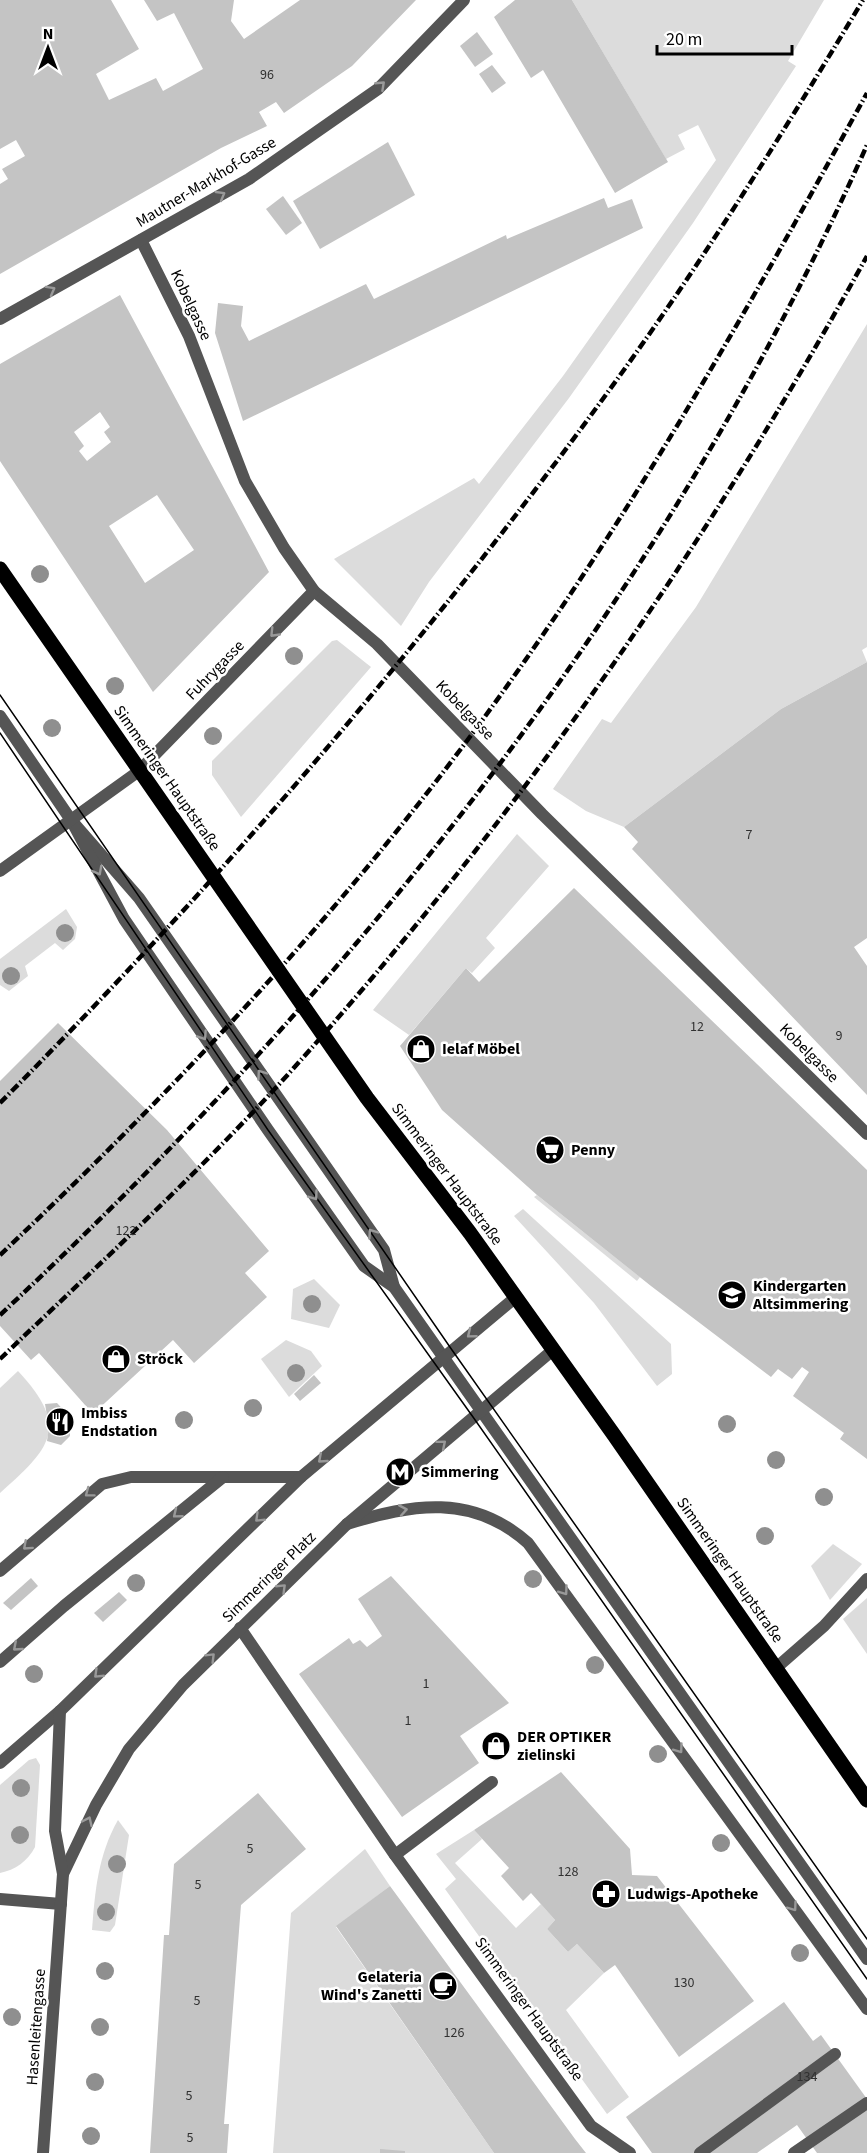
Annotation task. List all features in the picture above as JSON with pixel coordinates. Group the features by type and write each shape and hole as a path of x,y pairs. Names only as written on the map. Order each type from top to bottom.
{"main road":[{"name":"Simmeringer Hauptstraße","path":"0,569 367,1098 554,1350 867,1800"}],"street":[{"name":"Mautner-Markhof-Gasse","path":"0,319 249,179 378,89 464,0"},
{"name":"Kobelgasse","path":"141,240 189,336 245,481 284,548 314,591 377,644 550,822 867,1134"},
{"name":"Fuhrygasse","path":"0,871 139,771 314,591"},
{"path":"0,716 71,820 124,919 267,1130 364,1266 394,1287 444,1356 867,1959"},
{"path":"71,820 139,898 384,1250 394,1287"},
{"path":"0,1763 60,1711 301,1477 516,1297"},
{"name":"Simmeringer Platz","path":"63,1874 96,1805 129,1749 183,1685 347,1524 554,1350"},
{"path":"0,1571 102,1484 131,1477 301,1477"},
{"path":"0,1662 64,1606 223,1477"},
{"path":"347,1524 381,1514 416,1508 474,1510 492,1517 528,1542 867,2009"},
{"path":"776,1668 824,1626 867,1579"},
{"name":"Simmeringer Hauptstraße","path":"240,1628 395,1855 591,2126 630,2153"},
{"name":"Simmeringer Platz","path":"60,1711 55,1830 63,1874 61,1904"},
{"path":"395,1855 492,1782"},
{"path":"0,1899 61,1904"},
{"name":"Hasenleitengasse","path":"43,2153 61,1904"},
{"path":"700,2153 835,2054"},
{"path":"794,2153 867,2103"}],"shaded area":[{"path":"572,0 824,0 788,61 796,66 693,223 569,398 429,582 401,626 334,559 474,478 479,484 563,376 716,160 698,125 678,135 685,149 666,159"},
{"path":"867,324 867,647 862,650 867,662 781,709 624,827 586,811 553,789 602,719 611,723 696,607"},
{"path":"337,640 371,667 241,817 212,775 212,761 332,641"},
{"path":"517,834 549,866 486,938 495,948 472,973 466,968 409,1035 373,1010"},
{"path":"66,909 77,927 75,939 63,950 55,943 25,966 28,976 9,991 0,985 0,959"},
{"path":"537,1195 640,1277 637,1281 534,1197"},
{"path":"523,1209 671,1344 672,1374 657,1386 594,1303 514,1216"},
{"path":"314,1279 340,1305 329,1328 291,1319 293,1289"},
{"path":"286,1340 311,1351 322,1366 289,1397 261,1359"},
{"path":"18,1371 45,1408 49,1423 48,1436 42,1450 0,1493 0,1388"},
{"path":"833,1544 862,1564 830,1600 811,1566"},
{"path":"867,1598 867,1654 843,1619"},
{"path":"36,1758 40,1765 35,1847 29,1857 20,1864 0,1873 0,1785 29,1760"},
{"path":"118,1820 129,1835 115,1925 110,1932 92,1930 96,1887 102,1860"},
{"path":"474,1830 482,1839 455,1863 516,1928 541,1904 555,1920 547,1929 568,1952 577,1944 604,1973 566,2010 629,2097 607,2114 445,1889 456,1879 436,1854"},
{"path":"365,1849 390,1886 336,1927 494,2153 273,2153 291,1913"}],"building":[{"path":"0,0 111,0 139,49 96,74 109,100 156,78 163,91 203,69 174,13 157,21 144,0 234,0 231,21 244,39 300,0 416,0 352,66 284,113 276,102 259,112 267,126 221,148 0,274 0,184 8,179 2,169 25,156 16,140 0,149"},
{"path":"515,0 572,0 668,162 615,193 543,70 531,78 494,17"},
{"path":"477,32 493,54 475,67 460,46"},
{"path":"492,65 506,83 492,93 479,74"},
{"path":"388,142 415,195 320,249 293,201"},
{"path":"283,196 302,223 286,235 266,209"},
{"path":"604,198 608,208 632,199 643,228 243,421 215,333 218,303 243,306 241,326 249,341 366,284 374,299 506,235 507,239"},
{"path":"120,295 269,572 153,692 0,461 0,364","holes":["100,412 110,427 104,432 111,442 87,461 79,451 84,446 74,432","157,495 194,550 145,583 109,526"]},
{"path":"867,662 867,938 854,947 867,966 867,1095 632,849 638,842 624,827 781,709"},
{"path":"574,888 867,1170 867,1459 840,1439 844,1433 793,1396 809,1372 802,1367 792,1379 778,1369 771,1377 651,1286 537,1195 442,1110 400,1046 466,968 479,982"},
{"path":"58,1023 167,1130 269,1251 245,1273 267,1297 194,1363 173,1340 93,1414 39,1353 31,1360 0,1326 0,1081"},
{"path":"314,1375 321,1383 300,1401 294,1394"},
{"name":"Imbiss Endstation","path":"57,1403 70,1417 70,1436 61,1445 47,1441 49,1427 45,1404"},
{"path":"391,1576 509,1703 460,1736 479,1763 402,1817 299,1674 349,1638 353,1644 360,1640 367,1647 382,1636 358,1599"},
{"path":"31,1578 38,1586 11,1610 3,1603"},
{"path":"119,1592 127,1600 103,1622 94,1613"},
{"path":"561,1772 630,1849 632,1875 657,1876 754,2001 679,2057 615,1965 604,1973 577,1944 568,1952 547,1929 555,1920 531,1893 523,1901 501,1876 509,1868 474,1830"},
{"path":"258,1793 306,1849 241,1905 224,2124 229,2124 227,2153 150,2153 164,1935 169,1935 174,1864"},
{"path":"390,1886 586,2153 494,2153 336,1926"},
{"path":"784,2002 813,2041 821,2035 867,2099 867,2153 817,2153 797,2125 757,2153 652,2153 626,2117"},
{"path":"380,2149 405,2151 405,2153 380,2153"}],"tram line":[{"path":"0,695 452,1350 867,1939"},
{"path":"0,733 268,1130 473,1417 867,1979"}],"railway":[{"path":"0,1103 161,935 239,848 316,761 464,581 605,396 673,300 770,151 863,0"},
{"path":"0,1255 121,1137 237,1016 348,890 454,758 512,679 621,517 723,349 867,93"},
{"path":"0,1315 132,1187 258,1055 379,917 493,773 599,624 698,470 787,310 867,145"},
{"path":"0,1359 149,1217 257,1108 374,976 453,879 603,679 673,576 741,471 867,256"}],"place":[{"name":"Ielaf Möbel","path":"421,1049"},
{"name":"Penny","path":"550,1150"},
{"name":"Kindergarten Altsimmering","path":"732,1295"},
{"name":"Ströck","path":"116,1359"},
{"name":"Imbiss Endstation","path":"60,1422"},
{"name":"Simmering","path":"400,1472"},
{"name":"DER OPTIKER zielinski","path":"496,1746"},
{"name":"Ludwigs-Apotheke","path":"606,1894"},
{"name":"Gelateria Wind's Zanetti","path":"443,1986"}]}
